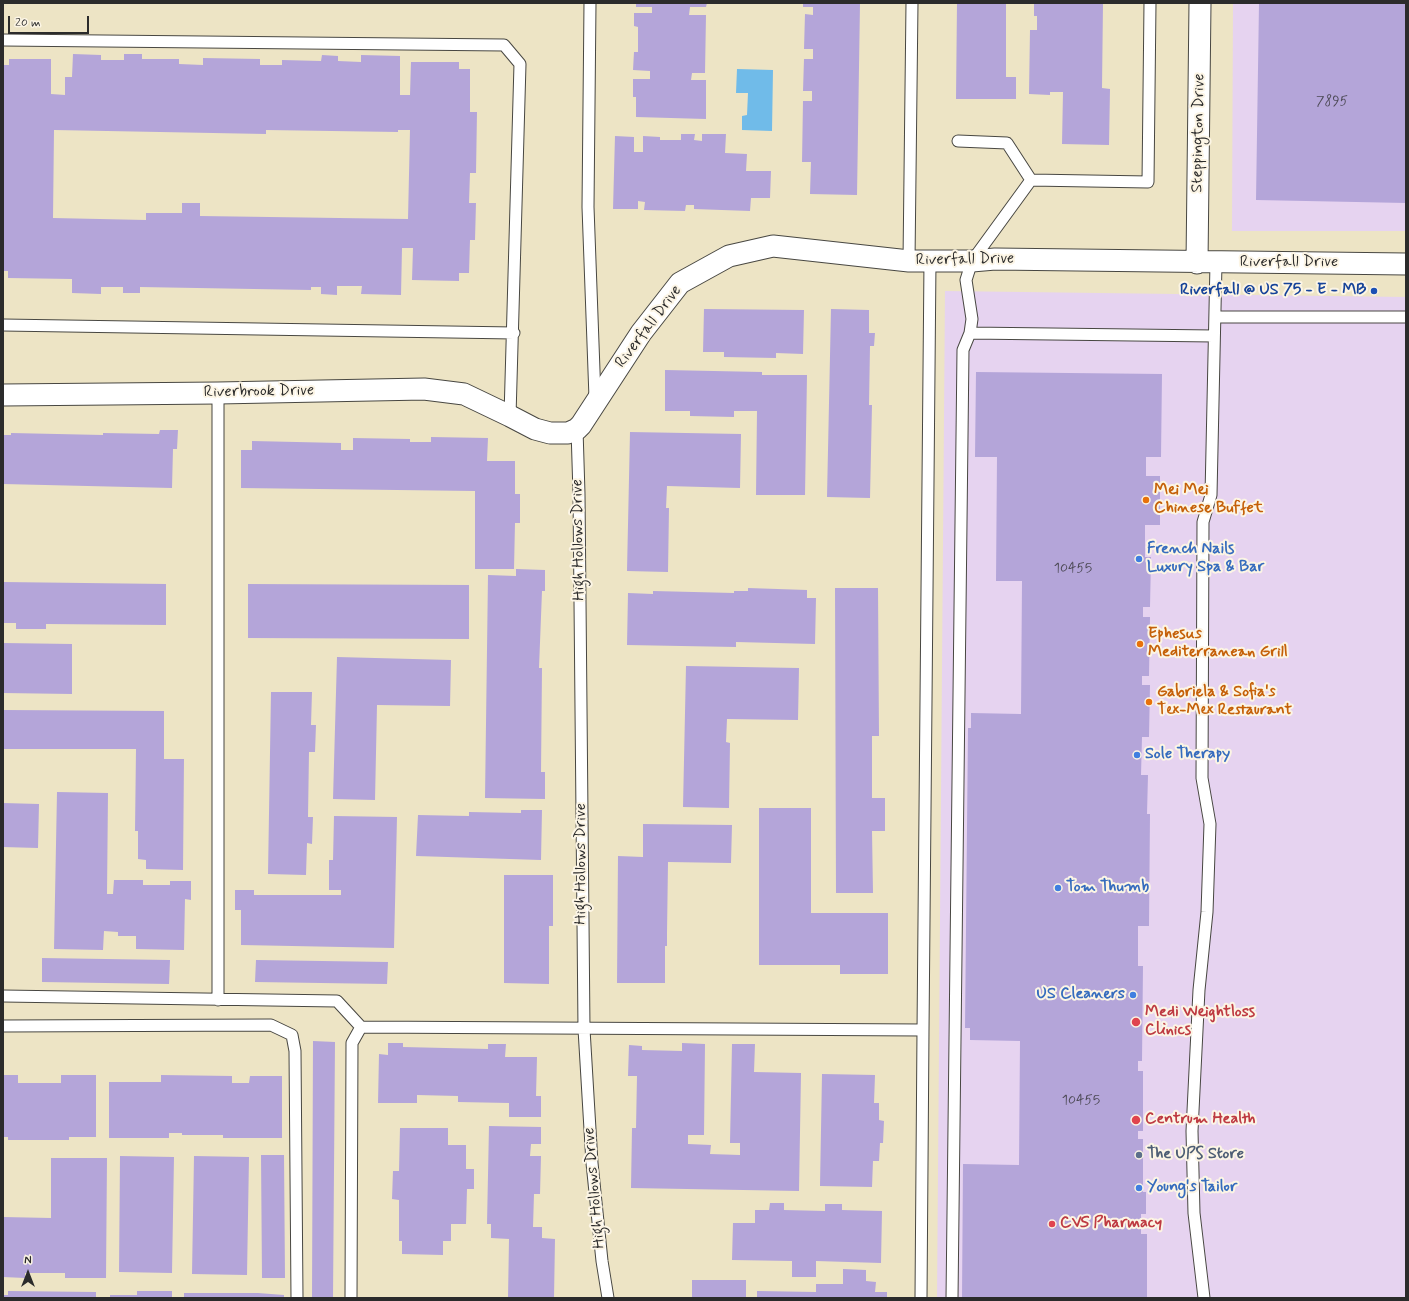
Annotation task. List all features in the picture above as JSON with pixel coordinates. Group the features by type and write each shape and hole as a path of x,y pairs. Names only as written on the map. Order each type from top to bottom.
{"street":[{"name":"Steppington Drive","path":"1200,3 1207,263"},
{"name":"Riverfall Drive","path":"595,403 641,332 680,283 729,256 773,246 909,261 972,261 995,259 1207,263 1406,264"},
{"name":"Riverbrook Drive","path":"3,394 218,393 424,389 464,394 510,416"},
{"path":"510,416 535,429 550,433 568,433 577,430 595,403"}],"lane":[{"path":"590,3 588,207 595,403"},
{"path":"909,261 912,3"},
{"path":"1031,180 1148,182 1150,3"},
{"path":"3,40 504,45 520,64 514,332 510,416"},
{"path":"958,141 1007,143 1031,180"},
{"path":"952,1298 963,350 970,333 972,318 966,280 972,261 1031,180"},
{"path":"921,1298 930,261"},
{"path":"1204,1298 1194,1213 1192,1131 1198,990 1207,912 1209,831 1202,778 1204,522 1212,495 1214,336 1214,317 1207,263"},
{"path":"1214,317 1406,317"},
{"path":"3,325 514,332"},
{"path":"970,333 1214,336"},
{"path":"218,393 218,1000"},
{"name":"High Hollows Drive","path":"577,430 580,510 584,1028 592,1163 602,1261 608,1298"},
{"path":"3,996 337,1002 361,1027 923,1030"},
{"path":"3,1026 271,1025 292,1035 295,1051 296,1298"},
{"path":"351,1298 352,1043 361,1027"}],"shaded area":[{"path":"1233,3 1406,3 1406,231 1232,231"},
{"path":"945,291 1406,297 1406,1298 937,1298"}],"water":[{"path":"737,69 773,70 772,131 742,130 742,116 747,115 748,93 736,93"}],"building":[{"path":"636,3 707,3 706,7 690,7 689,15 706,15 705,73 692,73 691,80 706,80 706,119 636,117 636,97 633,97 633,79 650,79 650,71 633,70 634,52 638,52 638,27 634,26 634,13 652,13 652,7 636,7"},
{"path":"803,3 860,3 857,195 810,194 811,162 802,162 803,101 812,101 812,91 803,91 804,59 813,59 813,49 804,49 805,14 813,15 813,7 803,7"},
{"path":"957,3 1006,3 1006,77 1016,77 1016,99 956,99"},
{"path":"1034,3 1103,3 1102,88 1110,89 1109,145 1062,144 1063,92 1050,92 1050,95 1029,94 1030,30 1037,30 1037,16 1034,16"},
{"path":"1259,3 1406,3 1406,203 1256,200"},
{"path":"73,54 101,55 101,60 124,60 124,54 142,54 142,59 179,59 179,64 203,65 203,58 260,59 260,65 282,65 282,60 321,61 322,55 338,56 338,61 361,62 361,55 400,56 400,95 410,95 411,62 459,62 459,69 470,69 470,112 477,112 476,173 470,173 469,203 476,203 475,240 470,240 469,273 459,273 459,281 412,280 413,248 402,248 401,295 361,294 362,286 337,286 337,295 321,294 321,287 311,287 311,290 140,287 140,293 123,293 123,287 101,287 101,294 72,293 72,279 8,278 8,271 3,271 3,65 9,65 9,59 51,59 51,94 65,95 65,77 72,77","holes":["54,130 266,134 266,130 398,132 398,130 410,130 408,219 200,216 200,203 182,203 182,213 146,213 146,220 53,218"]},
{"path":"681,134 695,134 694,140 702,141 702,134 726,134 725,153 747,154 746,171 771,171 770,198 751,198 750,211 694,209 694,205 686,205 685,211 644,210 645,202 638,201 638,209 613,209 615,136 634,137 634,152 643,152 643,136 660,137 660,140 681,140"},
{"path":"704,309 804,310 803,354 776,353 776,358 724,357 724,352 703,352"},
{"path":"831,309 869,310 869,333 875,333 874,346 870,346 869,405 872,405 870,498 827,497"},
{"path":"665,370 762,372 762,375 807,375 805,495 756,495 757,411 734,411 734,417 690,416 690,411 665,411"},
{"path":"976,372 1162,374 1161,457 1146,457 1146,476 1160,476 1160,525 1145,525 1145,557 1151,557 1150,607 1143,607 1143,617 1150,617 1149,676 1142,676 1142,685 1150,685 1149,737 1142,737 1141,775 1148,775 1147,814 1150,814 1149,926 1138,926 1138,966 1143,966 1142,1061 1138,1061 1138,1071 1143,1071 1143,1131 1138,1131 1138,1139 1143,1139 1143,1192 1146,1192 1146,1214 1141,1214 1141,1234 1147,1234 1147,1298 962,1298 963,1164 1019,1165 1020,1041 970,1040 970,1028 965,1028 968,728 971,728 971,713 1021,714 1022,581 996,581 997,457 975,457"},
{"path":"160,430 178,430 177,449 173,449 172,488 3,484 3,435 11,435 11,433 103,435 103,433 159,434"},
{"path":"630,432 741,434 740,488 667,486 666,508 669,508 668,572 627,571"},
{"path":"431,437 488,438 487,461 515,461 515,494 520,494 520,523 515,523 514,569 475,569 475,491 241,488 241,450 252,450 252,441 341,443 341,450 353,450 353,438 410,439 410,442 431,442"},
{"path":"516,569 545,570 545,591 542,591 539,668 542,668 541,772 545,772 545,799 485,798 488,575 516,576"},
{"path":"3,582 166,584 166,625 46,624 46,629 16,629 16,623 3,623"},
{"path":"248,584 469,585 469,639 248,638"},
{"path":"748,588 807,590 807,598 816,598 815,644 736,642 736,647 627,645 628,593 653,594 653,591 734,593 734,591 748,591"},
{"path":"835,588 878,588 879,736 872,736 872,798 885,798 885,831 872,831 873,893 836,893"},
{"path":"3,643 72,644 72,694 3,693"},
{"path":"337,657 451,660 450,706 377,705 375,800 333,799"},
{"path":"686,666 799,668 798,720 727,719 726,742 730,743 729,808 683,807"},
{"path":"271,692 312,692 311,725 316,725 315,752 309,752 308,817 313,817 312,844 307,843 306,875 268,874"},
{"path":"3,710 164,711 164,759 184,759 183,870 146,869 146,860 138,859 138,831 135,831 136,749 3,749"},
{"path":"57,792 108,793 107,894 113,894 114,880 143,880 143,885 170,885 170,881 191,881 191,900 185,899 184,950 136,949 136,936 118,936 118,932 104,931 103,950 54,949"},
{"path":"3,803 39,804 38,848 3,847"},
{"path":"759,808 811,808 811,913 888,913 888,974 840,974 840,965 759,965"},
{"path":"521,810 542,810 541,860 416,856 418,815 469,816 469,812 521,813"},
{"path":"334,816 397,817 394,948 241,945 241,910 235,910 235,890 254,890 254,895 341,895 341,890 329,890 329,860 333,860"},
{"path":"643,824 732,825 731,863 668,862 665,983 617,983 618,856 643,857"},
{"path":"504,875 553,875 553,926 549,926 549,984 504,983"},
{"path":"42,958 170,960 169,984 42,982"},
{"path":"256,960 388,962 387,984 255,982"},
{"path":"313,1041 335,1042 333,1298 312,1298"},
{"path":"388,1043 403,1043 403,1047 488,1049 488,1044 506,1044 505,1057 537,1057 536,1096 541,1096 541,1117 509,1117 509,1103 458,1102 458,1096 417,1095 417,1103 378,1103 379,1054 388,1055"},
{"path":"682,1043 705,1044 704,1135 688,1135 688,1144 711,1145 710,1154 740,1155 740,1143 730,1143 732,1044 755,1044 754,1072 801,1073 799,1191 631,1188 632,1128 636,1128 637,1076 628,1076 629,1045 642,1046 642,1050 682,1051"},
{"path":"822,1074 875,1075 874,1103 879,1103 879,1120 884,1121 883,1143 880,1143 879,1161 873,1161 872,1187 820,1186"},
{"path":"3,1075 18,1075 18,1083 61,1083 61,1075 96,1075 96,1137 69,1137 69,1140 8,1140 8,1137 3,1137"},
{"path":"161,1075 232,1076 232,1083 249,1083 250,1076 282,1076 282,1138 223,1138 223,1135 182,1135 182,1133 169,1133 169,1138 109,1138 109,1082 161,1082"},
{"path":"489,1126 541,1127 541,1144 531,1144 530,1156 541,1156 540,1194 534,1194 533,1227 542,1227 542,1238 555,1239 554,1298 508,1298 509,1239 491,1238 491,1224 487,1224"},
{"path":"400,1128 448,1128 448,1145 466,1145 466,1169 474,1169 474,1189 467,1189 466,1224 451,1224 451,1241 443,1241 443,1255 402,1254 402,1241 399,1241 399,1200 392,1199 393,1171 399,1171"},
{"path":"261,1155 284,1155 285,1278 262,1278"},
{"path":"120,1156 174,1157 172,1273 119,1272"},
{"path":"194,1156 249,1157 247,1275 192,1274"},
{"path":"51,1158 107,1158 106,1278 65,1278 65,1273 25,1273 25,1278 3,1277 3,1217 51,1218"},
{"path":"770,1203 784,1203 784,1210 825,1211 825,1204 842,1204 842,1210 882,1211 881,1263 816,1261 816,1277 792,1277 792,1261 732,1260 733,1223 755,1223 755,1210 769,1210"},
{"path":"843,1269 866,1270 866,1281 876,1282 875,1292 887,1292 887,1298 757,1298 757,1291 816,1292 816,1284 843,1284"},
{"path":"692,1280 746,1280 746,1298 692,1298"},
{"path":"8,1291 96,1292 96,1298 3,1298 3,1295 8,1295"},
{"path":"137,1291 172,1291 172,1298 110,1298 110,1295 137,1295"},
{"path":"184,1293 258,1293 284,1295 284,1298 184,1298"}],"place":[{"name":"Riverfall @ US 75 - E - MB","path":"1374,291"},
{"name":"Mei Mei Chinese Buffet","path":"1146,500"},
{"name":"French Nails Luxury Spa & Bar","path":"1139,559"},
{"name":"Ephesus Mediterranean Grill","path":"1140,644"},
{"name":"Gabriela & Sofia's Tex-Mex Restaurant","path":"1149,702"},
{"name":"Sole Therapy","path":"1137,755"},
{"name":"Tom Thumb","path":"1058,888"},
{"name":"US Cleaners","path":"1133,995"},
{"name":"Medi Weightloss Clinics","path":"1136,1022"},
{"name":"Centrum Health","path":"1136,1120"},
{"name":"The UPS Store","path":"1139,1155"},
{"name":"Young's Tailor","path":"1139,1188"},
{"name":"CVS Pharmacy","path":"1052,1224"}]}
